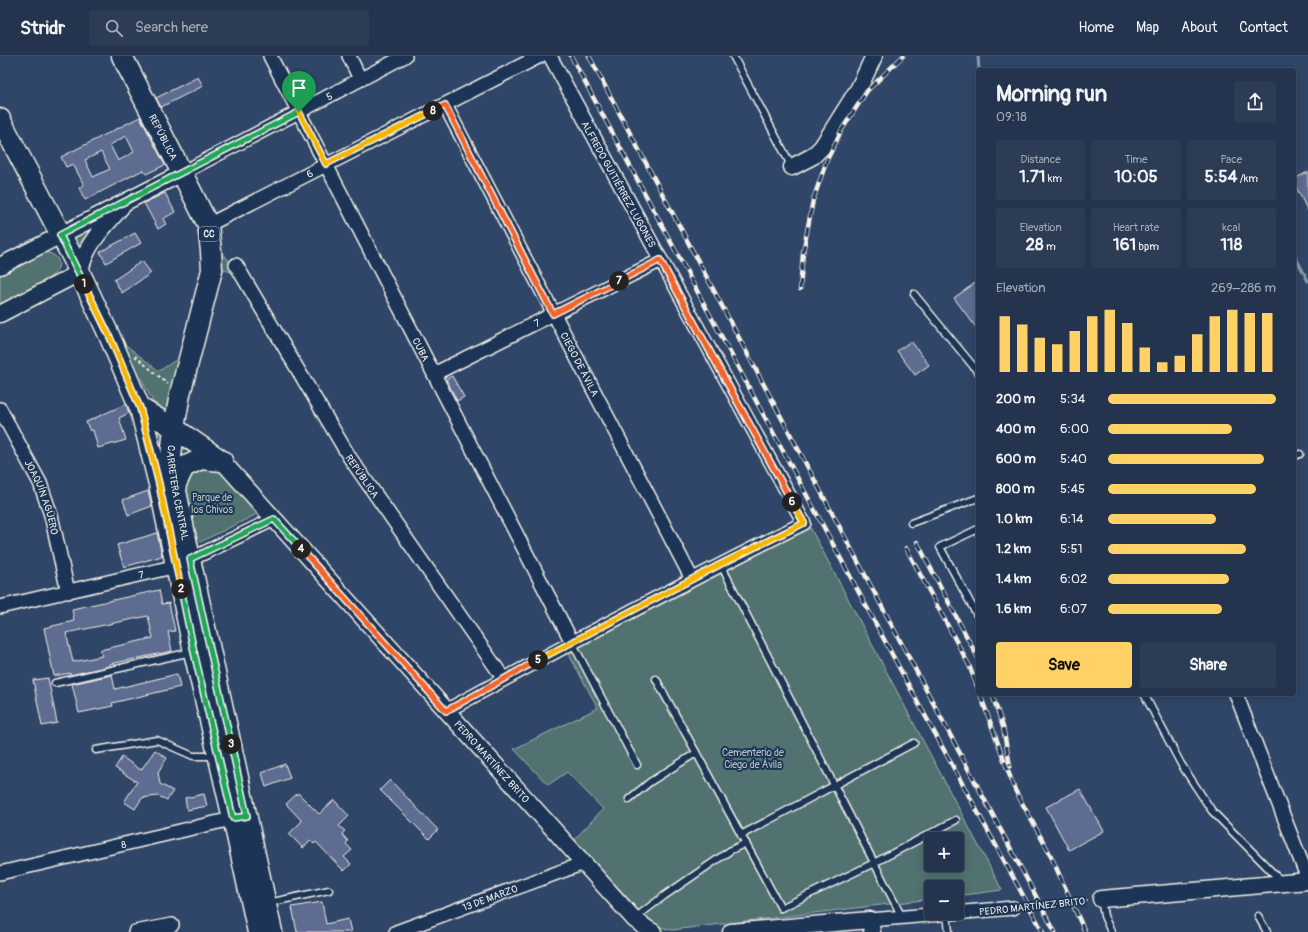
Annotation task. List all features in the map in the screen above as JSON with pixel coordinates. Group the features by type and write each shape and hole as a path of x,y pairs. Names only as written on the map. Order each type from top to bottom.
{"main road":[{"name":"REPÚBLICA","path":"122,56 208,225 212,270 174,428"},
{"name":"CC","path":"0,119 79,273 109,335 140,408"},
{"path":"180,399 186,416 222,461"},
{"path":"140,408 174,428 222,461"},
{"name":"CARRETERA CENTRAL","path":"140,408 159,484 183,563 240,817 258,932"},
{"name":"CARRETERA CENTRAL","path":"174,428 171,457 194,652 219,756 240,817 266,903 272,932"},
{"path":"175,486 184,467 201,459 222,461"}],"street":[{"name":"CUBA","path":"270,56 572,642"},
{"path":"348,56 360,79"},
{"name":"5","path":"0,266 182,173 405,56"},
{"name":"6","path":"208,225 540,56"},
{"name":"ALFREDO GUITIÉRREZ LUGONES","path":"550,56 804,523 721,564"},
{"path":"792,168 813,156 822,147 859,88 874,56"},
{"name":"CIEGO DE ÁVILA","path":"445,105 692,579"},
{"name":"5","path":"79,273 88,248 96,236 125,202"},
{"name":"7","path":"434,374 660,260"},
{"name":"REPÚBLICA","path":"236,264 350,458 504,679"},
{"path":"0,314 79,273"},
{"name":"JOAQUÍN AGÜERO","path":"0,409 40,484 51,515 68,592"},
{"name":"PEDRO MARTÍNEZ BRITO","path":"222,461 634,919 653,932"},
{"name":"7","path":"0,606 68,592 183,563 274,519"},
{"path":"446,711 572,642 721,564"},
{"path":"1101,899 1308,880 1237,696"},
{"name":"8","path":"0,873 240,817"},
{"name":"13 DE MARZO","path":"396,932 584,863"},
{"name":"PEDRO MARTÍNEZ BRITO","path":"964,912 1013,908"},
{"name":"PEDRO MARTÍNEZ BRITO","path":"731,932 871,926 902,918 924,916"},
{"path":"135,932 172,925"}],"lane":[{"path":"733,56 792,168"},
{"path":"914,294 976,370"},
{"path":"911,523 976,499"},
{"path":"976,529 940,547 976,613"},
{"path":"721,564 902,918"},
{"path":"572,642 637,765"},
{"path":"55,683 194,652"},
{"path":"656,679 781,908 874,863 956,820"},
{"path":"1145,696 1181,764 1212,811 1283,883"},
{"path":"96,750 157,740 193,756 219,756"},
{"path":"741,835 914,743"},
{"path":"629,799 650,782 696,753"},
{"path":"634,919 664,896 731,850 746,843"},
{"path":"266,903 329,890"},
{"path":"1101,899 1104,916 1111,932"},
{"path":"1258,916 1267,932"},
{"path":"948,920 949,932"}],"path":[{"path":"133,355 180,399"},
{"name":"PEDRO MARTÍNEZ BRITO","path":"1013,908 1076,900 1101,899"}],"green space":[{"path":"96,223 77,246 73,237"},
{"path":"220,248 232,266 234,273 222,269"},
{"path":"43,252 53,255 58,261 58,268 55,273 51,277 0,305 0,274"},
{"path":"123,343 159,371 182,356 165,413 158,409 154,404"},
{"path":"155,425 164,431 166,480"},
{"name":"Parque de los Chivos","path":"211,466 224,473 258,513 192,546 183,488 190,470"},
{"name":"Cementerio de Ciego de Ávila","path":"810,527 1002,890 964,895 964,880 924,880 924,900 672,930 656,926 645,917 574,840 603,809 567,772 548,785 514,749 598,708 568,653"}],"building":[{"path":"198,77 203,86 161,107 156,98"},
{"path":"140,117 165,165 146,174 143,170 85,200 79,188 84,185 73,164 66,167 61,157","holes":["126,136 134,152 118,161 110,145","101,152 110,169 93,177 85,160"]},
{"path":"1308,172 1308,211 1296,187 1296,178"},
{"path":"165,193 175,212 163,219 166,224 158,229 144,203"},
{"path":"135,233 141,243 106,263 100,252"},
{"path":"142,261 151,273 122,293 114,280"},
{"path":"976,282 976,327 954,298"},
{"path":"911,341 929,365 915,375 897,351"},
{"path":"452,376 464,397 457,401 446,379"},
{"path":"126,404 129,413 119,418 126,440 98,448 93,430 90,431 86,422"},
{"path":"148,491 152,506 128,515 123,500"},
{"path":"157,533 162,556 124,567 117,545"},
{"path":"159,590 162,604 169,603 175,631 168,632 172,651 110,664 110,666 70,675 70,673 54,676 44,628 74,621 72,609","holes":["148,616 153,638 100,650 102,656 73,662 66,633"]},
{"path":"177,674 180,687 112,703 113,706 79,713 72,684 112,675 115,689"},
{"path":"48,678 57,723 42,726 33,680"},
{"path":"155,750 167,758 158,772 160,784 173,791 167,800 158,796 142,798 135,809 124,802 137,782 115,768 122,757 141,770"},
{"path":"285,764 290,778 266,787 262,773"},
{"path":"390,780 438,830 429,839 380,790"},
{"path":"1080,789 1104,831 1069,850 1046,807"},
{"path":"298,793 319,814 334,800 349,816 339,826 345,831 342,834 348,841 346,844 352,850 344,857 351,864 344,871 316,842 314,844 310,840 303,848 289,834 302,821 286,804"},
{"path":"204,794 207,806 187,810 185,798"},
{"path":"322,902 326,924 348,919 351,932 297,932 292,907"}],"waterway":[{"path":"978,56 979,68"},
{"path":"1296,258 1308,281"}],"railway":[{"path":"571,56 908,684 1043,932"},
{"path":"589,56 1055,932"},
{"path":"800,289 803,253 813,200 827,160 841,131 867,91 903,56"},
{"path":"917,542 976,654"},
{"path":"906,548 969,665 976,684"},
{"path":"981,696 1015,790 1050,854 1085,932"},
{"path":"993,696 1003,727 1010,766"}],"route":[{"path":"445,105 553,314 660,260 804,523 721,564 572,642 446,711 274,519 190,559 247,816 233,818 194,652 159,484 140,408 109,335 73,258 60,235 299,112 326,164 445,105"}]}
